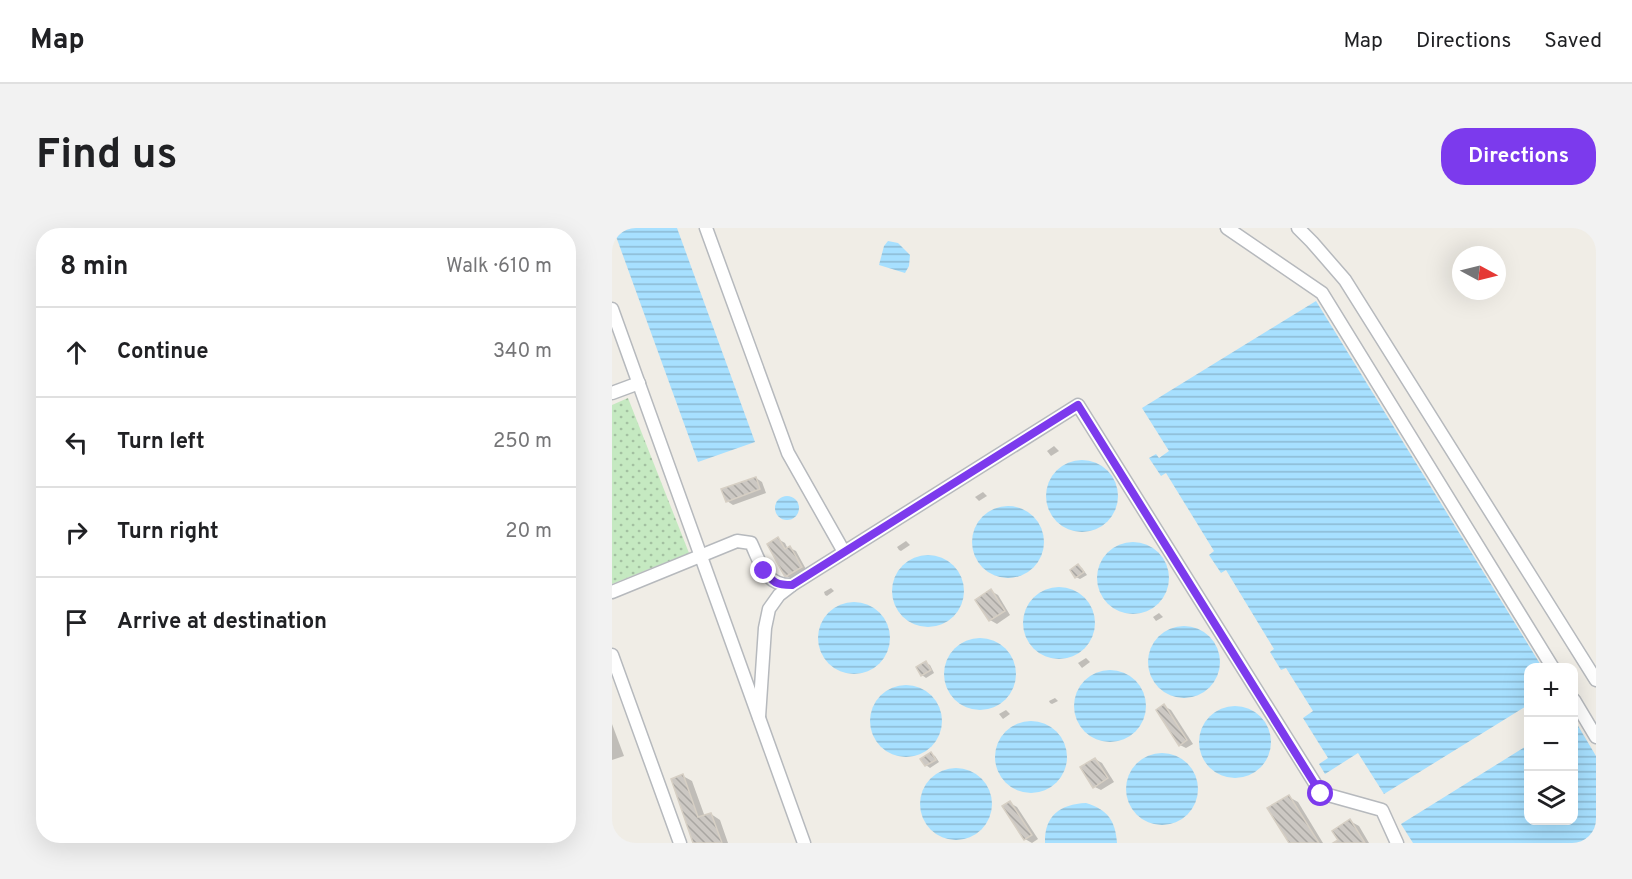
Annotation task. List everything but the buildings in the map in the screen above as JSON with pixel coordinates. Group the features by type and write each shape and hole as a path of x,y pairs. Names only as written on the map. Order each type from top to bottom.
{"lane":[{"path":"706,228 788,453 844,552"},
{"path":"1227,228 1322,293 1550,663"},
{"path":"1298,228 1344,280 1596,680"},
{"path":"612,309 804,843"},
{"path":"612,393 639,382"},
{"path":"759,717 765,628 769,609 778,595 1078,405 1321,794 1382,810 1397,843"},
{"path":"612,592 737,540 751,543 764,571 774,582 792,585"},
{"path":"612,655 680,843"},
{"path":"1578,707 1596,737"}],"green space":[{"path":"628,398 689,553 612,584 612,405"}],"water":[{"path":"613,228 677,228 755,442 698,462"},
{"path":"888,241 898,243 910,255 909,266 905,273 879,265 884,246"},
{"path":"1316,301 1540,663 1524,663 1524,707 1384,794 1358,753 1325,774 1319,764 1328,758 1303,718 1313,711 1286,668 1281,670 1270,652 1274,649 1226,570 1221,573 1209,555 1214,551 1166,473 1161,476 1149,458 1156,454 1159,458 1169,451 1142,408"},
{"path":"1082,460 1102,466 1112,476 1118,496 1112,516 1102,526 1082,532 1062,526 1052,516 1046,496 1052,476 1062,466"},
{"path":"787,496 796,499 799,508 796,517 787,520 778,517 775,508 778,499"},
{"path":"1008,506 1028,512 1038,522 1044,542 1038,562 1028,572 1008,578 988,572 978,562 972,542 978,522 988,512"},
{"path":"1133,542 1153,548 1163,558 1169,578 1163,598 1153,608 1133,614 1113,608 1103,598 1097,578 1103,558 1113,548"},
{"path":"928,555 948,561 958,571 964,591 958,611 948,621 928,627 908,621 898,611 892,591 898,571 908,561"},
{"path":"1059,587 1079,593 1089,603 1095,623 1089,643 1079,653 1059,659 1039,653 1029,643 1023,623 1029,603 1039,593"},
{"path":"854,602 874,608 884,618 890,638 884,658 874,668 854,674 834,668 824,658 818,638 824,618 834,608"},
{"path":"1184,626 1204,632 1214,642 1220,662 1214,682 1204,692 1184,698 1164,692 1154,682 1148,662 1154,642 1164,632"},
{"path":"980,638 1000,644 1010,654 1016,674 1010,694 1000,704 980,710 960,704 950,694 944,674 950,654 960,644"},
{"path":"1110,670 1130,676 1140,686 1146,706 1140,726 1130,736 1110,742 1090,736 1080,726 1074,706 1080,686 1090,676"},
{"path":"906,685 926,691 936,701 942,721 936,741 926,751 906,757 886,751 876,741 870,721 876,701 886,691"},
{"path":"1235,706 1255,712 1265,722 1271,742 1265,762 1255,772 1235,778 1215,772 1205,762 1199,742 1205,722 1215,712"},
{"path":"1031,721 1051,727 1061,737 1067,757 1061,777 1051,787 1031,793 1011,787 1001,777 995,757 1001,737 1011,727"},
{"path":"1578,726 1596,756 1596,843 1413,843 1401,824 1524,747 1524,825 1578,825"},
{"path":"1162,753 1182,759 1192,769 1198,789 1192,809 1182,819 1162,825 1142,819 1132,809 1126,789 1132,769 1142,759"},
{"path":"956,768 976,774 986,784 992,804 986,824 976,834 956,840 936,834 926,824 920,804 926,784 936,774"},
{"path":"1086,803 1100,809 1109,817 1117,843 1045,843 1047,826 1055,813 1068,806"}],"route":[{"path":"764,571 774,582 792,585 1078,405 1321,794"}]}
